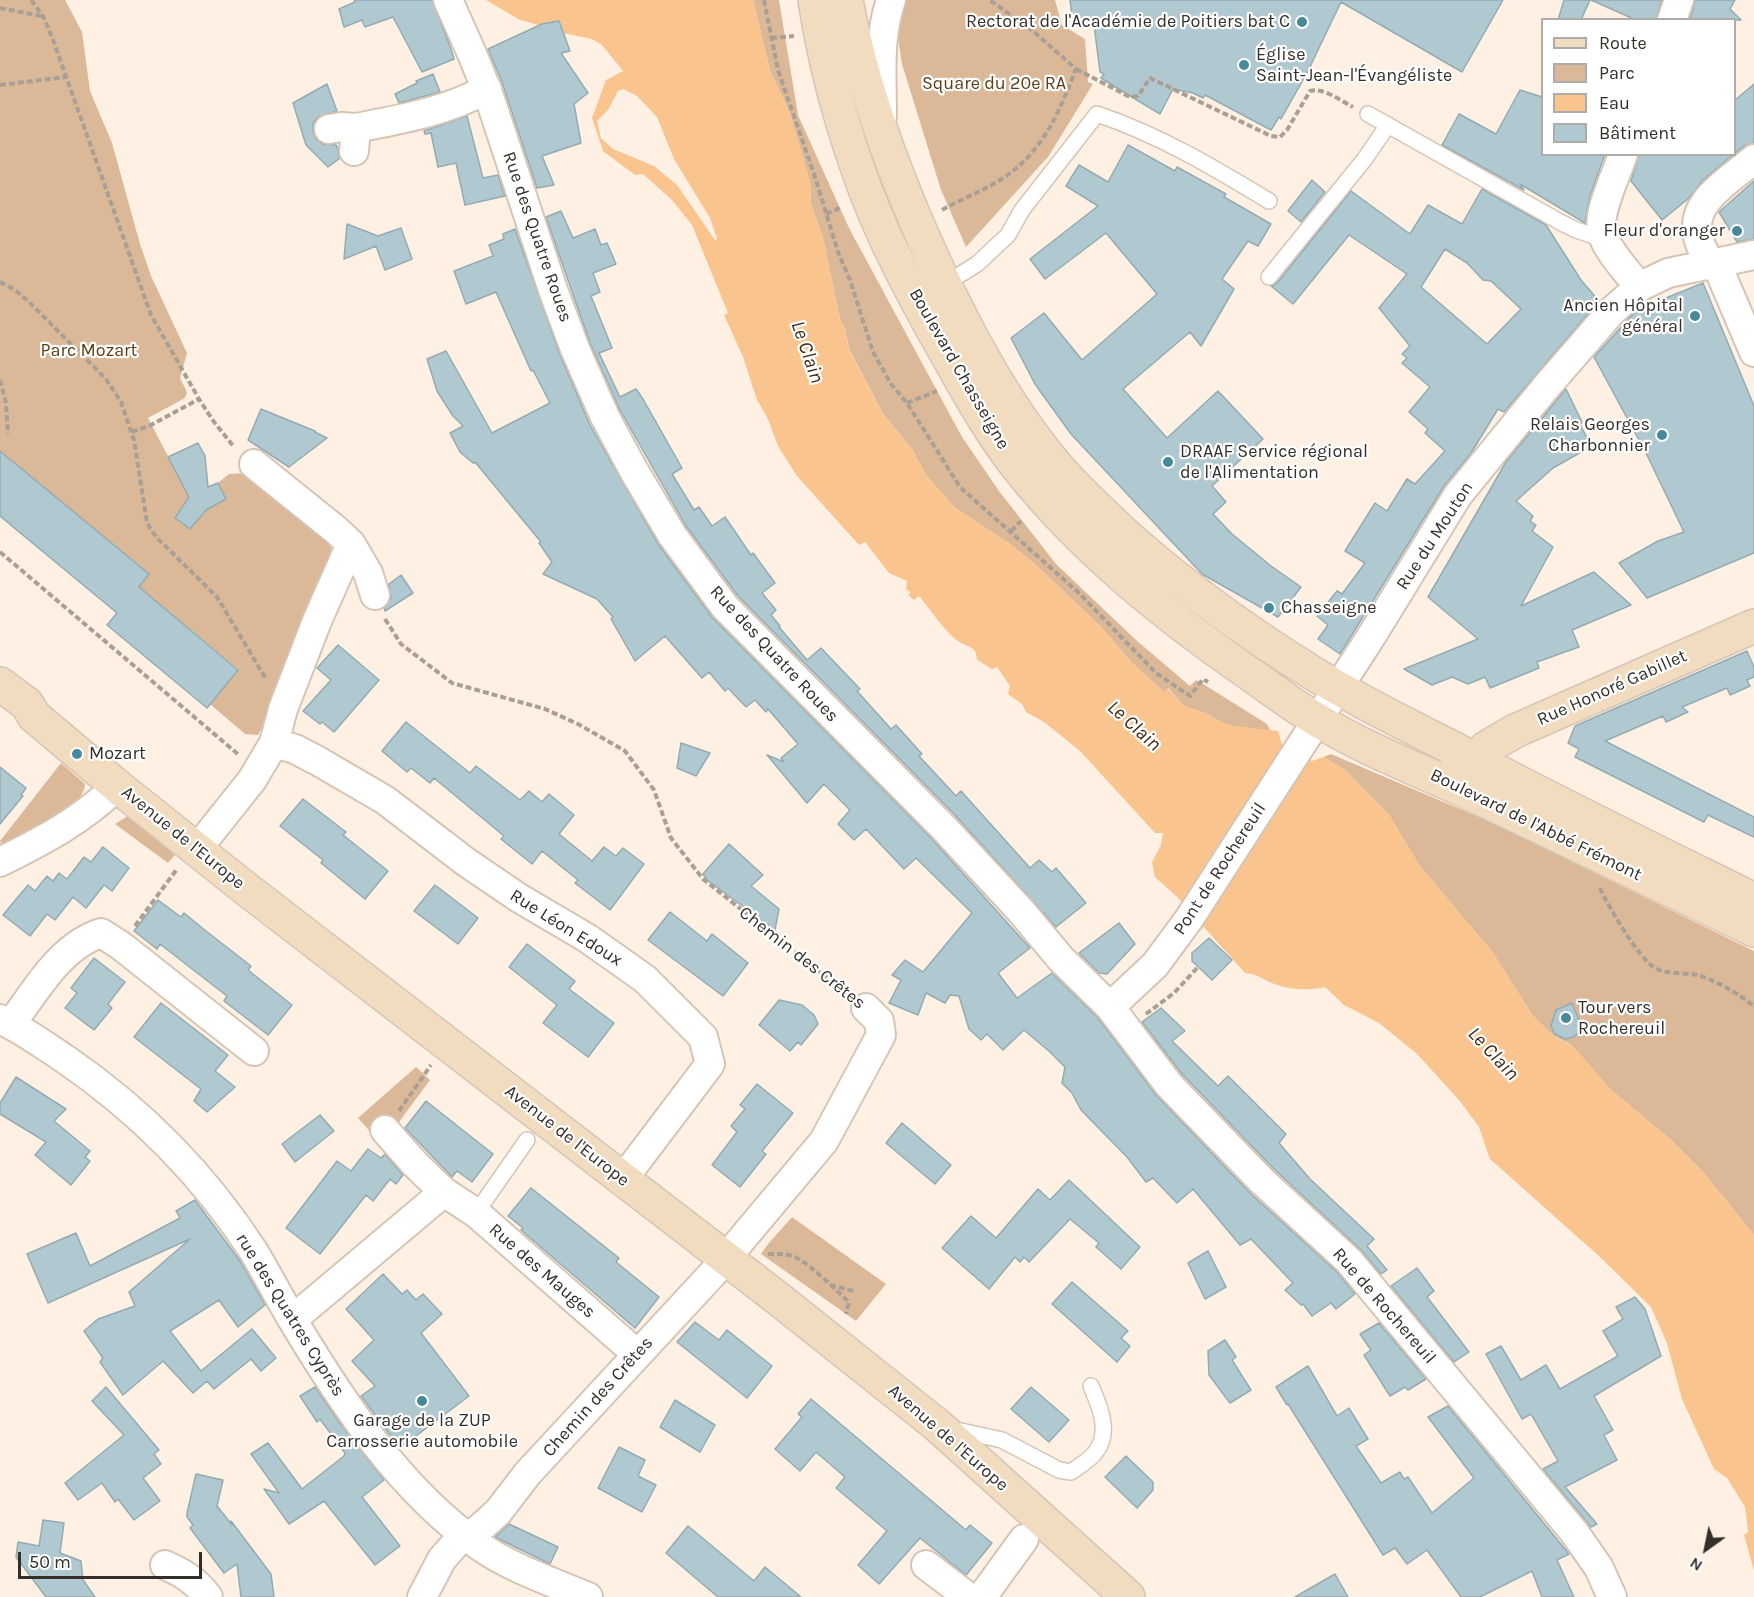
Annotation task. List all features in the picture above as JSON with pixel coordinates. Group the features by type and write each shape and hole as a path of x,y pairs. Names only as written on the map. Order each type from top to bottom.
{"main road":[{"name":"Boulevard Chasseigne","path":"815,0 829,72 854,156 886,239 933,330 980,413 1006,451 1036,489 1069,524 1141,591 1218,652 1317,720"},
{"name":"Boulevard Chasseigne","path":"846,0 862,72 882,136 904,193 945,284 1004,392 1023,421 1061,471 1091,502 1157,562 1221,612 1276,650 1338,688"},
{"name":"Rue Honoré Gabillet","path":"1434,776 1475,760 1486,748 1515,730 1754,626"},
{"name":"Avenue de l'Europe","path":"0,684 27,704 34,716 117,786 725,1257 937,1425 1128,1597"},
{"name":"Boulevard de l'Abbé Frémont","path":"1338,688 1475,760 1754,900"},
{"name":"Boulevard de l'Abbé Frémont","path":"1317,720 1754,930"},
{"path":"1469,793 1475,760"}],"street":[{"name":"Rue des Quatre Roues","path":"447,0 487,89 575,349 610,426 672,535 725,607 943,827 1021,911 1061,959 1110,1007"},
{"path":"882,136 881,46 886,14 891,0"},
{"path":"1673,18 1679,0"},
{"path":"346,136 466,100 487,89"},
{"path":"1754,159 1708,198 1700,208 1696,221 1700,244 1710,264 1720,272 1754,352"},
{"path":"1621,162 1602,214 1601,226 1604,239 1639,287"},
{"name":"Rue du Mouton","path":"1317,720 1458,495 1546,387 1604,321 1639,287 1668,273 1754,255"},
{"path":"254,464 351,544 368,573 375,595"},
{"path":"197,849 258,771 274,742 283,709 351,544"},
{"name":"Pont de Rochereuil","path":"1110,1007 1155,965 1190,919 1317,720"},
{"name":"Rue Léon Edoux","path":"274,742 295,749 318,761 385,800 466,862 519,898 587,938 645,979 703,1037 710,1064 622,1179"},
{"path":"0,862 56,834 117,786"},
{"path":"6,1022 62,957 92,936 101,933 120,945 254,1051"},
{"name":"Rue de Rochereuil","path":"1110,1007 1169,1085 1262,1181 1348,1261 1574,1532 1599,1568 1612,1597"},
{"name":"Chemin des Crêtes","path":"422,1597 442,1559 457,1542 478,1530 498,1512 528,1473 725,1257 824,1141 880,1035 879,1021 866,1008"},
{"name":"rue des Quatres Cyprès","path":"6,1022 94,1079 144,1120 186,1163 253,1251 339,1394 372,1439 439,1513 481,1547 500,1558 588,1597"},
{"name":"Rue des Mauges","path":"385,1130 444,1192 476,1213 636,1354"},
{"path":"293,1319 444,1192"},
{"path":"981,1597 1024,1539"},
{"path":"165,1565 186,1575 200,1586 208,1597"},
{"path":"926,1565 968,1597"}],"lane":[{"path":"945,284 977,264 1008,235 1022,210 1097,114 1135,127 1193,156 1269,201"},
{"path":"1368,114 1560,222 1604,239"},
{"path":"1269,277 1364,160 1388,125"},
{"path":"476,1213 527,1140"},
{"path":"937,1425 1002,1440 1059,1470 1071,1472 1095,1454 1103,1436 1102,1411 1091,1386"}],"path":[{"path":"31,0 43,16 151,315 199,399 220,430"},
{"path":"764,0 778,70 790,106"},
{"path":"990,0 1034,32 1076,69 1130,97 1138,96 1150,78 1271,136 1280,137 1287,130 1310,92 1316,90 1368,114"},
{"path":"0,8 43,16"},
{"path":"771,38 798,36"},
{"path":"948,207 1000,180 1029,157 1053,125 1076,69"},
{"path":"0,85 65,77"},
{"path":"826,214 840,208"},
{"path":"0,282 15,290 28,301 106,380 121,402 132,432 147,524 156,537 217,597 283,709"},
{"path":"0,380 6,403 8,434"},
{"path":"907,403 937,391"},
{"path":"132,432 151,425 199,399"},
{"path":"1011,531 1021,521"},
{"path":"0,552 258,771"},
{"name":"Chemin des Crêtes","path":"375,595 381,613 401,644 452,683 545,709 578,724 625,751 654,790 671,838 703,879 866,1008"},
{"path":"1195,690 1203,680 1213,686"},
{"path":"1599,885 1609,907 1634,944 1654,968 1697,975 1737,993 1754,1006"},
{"path":"136,925 161,891"},
{"path":"1151,1010 1174,993 1198,967"},
{"path":"385,1130 446,1042"},
{"path":"761,1254 784,1254 797,1258 849,1302 846,1314"},
{"path":"830,1285 854,1291"}],"green space":[{"name":"Parc Mozart","path":"0,0 65,0 82,32 90,91 112,143 140,244 151,276 187,353 180,378 187,392 185,398 148,418 190,498 175,518 190,529 206,510 226,499 218,483 229,474 246,473 329,537 332,555 272,708 258,735 245,734 210,704 238,669 139,587 149,574 0,451"},
{"path":"753,0 779,0 798,115 849,228 962,437 999,491 1056,564 1136,640 1190,686 1196,680 1200,682 1267,724 1271,732 1227,725 1205,713 1184,706 1168,688 1165,693 1134,665 1101,627 1037,566 1010,544 954,507 926,475 912,449 883,414 849,349 845,329 840,320 823,238 810,202 811,186 790,113 770,71"},
{"name":"Square du 20e RA","path":"904,0 1055,0 1062,25 1085,39 1088,82 1093,84 1048,157 966,247 941,190 902,64 898,38"},
{"path":"1331,754 1495,824 1754,951 1754,1235 1702,1171 1670,1139 1612,1091 1571,1045 1551,1034 1532,1015 1493,953 1419,865 1389,815 1344,769 1323,757"},
{"path":"61,763 85,784 82,794 64,813 3,848 0,841"},
{"path":"133,813 180,849 168,863 115,824"},
{"path":"416,1067 430,1080 382,1145 358,1118"},
{"path":"792,1217 886,1284 856,1321 761,1254"}],"water":[{"name":"Le Clain","path":"486,0 753,0 770,71 790,113 808,174 811,186 810,202 823,238 840,320 845,329 849,350 883,414 912,449 926,475 954,507 1010,544 1037,566 1101,627 1134,665 1164,692 1167,688 1184,706 1205,713 1227,725 1278,731 1282,744 1312,761 1323,757 1344,769 1389,815 1419,865 1493,953 1532,1015 1551,1034 1575,1048 1612,1091 1670,1139 1702,1171 1754,1235 1754,1571 1744,1535 1748,1532 1745,1507 1727,1478 1714,1469 1682,1399 1667,1343 1651,1307 1600,1257 1490,1159 1479,1127 1459,1100 1417,1054 1379,1023 1344,1005 1325,987 1292,988 1245,973 1177,897 1155,877 1152,862 1161,845 1163,833 1155,833 1080,751 1044,722 1026,712 1022,704 1008,694 1010,686 997,667 992,669 977,660 973,649 954,638 919,596 914,600 908,595 911,593 906,589 907,581 889,573 865,542 859,545 797,476 778,446 767,417 757,400 743,357 724,315 728,313 692,225 672,200 643,174 635,175 603,151 592,118 606,80 623,71 602,45 592,39 563,33 559,21 538,25 518,19","holes":["623,89 637,96 657,117 674,159 710,218 717,239 715,240 677,185 654,166 613,149 601,138 597,121 608,110 618,91"]}],"building":[{"path":"354,0 432,0 454,59 422,72 393,17 365,27 362,20 344,27 339,9 355,2"},
{"path":"1070,0 1503,0 1462,72 1341,2 1307,73 1281,119 1279,117 1271,130 1205,95 1203,98 1193,93 1173,89 1160,114 1101,78 1104,74 1100,72 1094,25 1087,28 1073,24"},
{"path":"1564,0 1590,0 1582,18 1559,18"},
{"path":"1591,0 1662,0 1657,18 1632,18"},
{"path":"1695,0 1735,0 1730,9 1741,20 1736,20 1736,18 1690,18"},
{"path":"559,21 570,51 561,53 588,93 574,104 581,143 542,156 554,185 537,188 502,82 488,49 542,24"},
{"path":"433,74 440,92 399,103 395,94"},
{"path":"327,84 337,111 318,117 313,124 313,131 316,139 323,144 336,145 338,148 339,159 328,167 306,145 293,103"},
{"path":"1754,84 1754,143 1744,146 1736,152 1736,99"},
{"path":"1520,90 1541,97 1541,156 1604,156 1589,199 1585,223 1520,184 1524,190 1442,145 1459,114 1496,134"},
{"path":"467,116 483,178 498,175 505,196 465,205 456,163 438,167 431,133 425,134 424,131"},
{"path":"1128,145 1175,171 1177,167 1226,194 1224,197 1271,224 1258,246 1248,241 1222,279 1234,289 1201,346 1190,332 1123,389 1167,438 1218,391 1263,439 1212,486 1226,502 1213,514 1232,534 1301,587 1278,617 1202,574 1071,434 1035,384 1011,338 1044,313 1082,360 1157,294 1106,233 1045,279 1030,259 1098,206 1066,186 1079,165 1108,182"},
{"path":"1638,156 1732,156 1703,180 1688,199 1662,220 1631,181"},
{"path":"1312,180 1325,192 1301,222 1288,211"},
{"path":"1754,181 1754,239 1737,242 1719,212"},
{"path":"1482,189 1546,225 1581,280 1599,301 1504,412 1498,409 1471,453 1444,486 1340,654 1318,639 1328,625 1317,616 1337,591 1342,594 1365,563 1345,551 1375,503 1387,511 1407,479 1415,484 1445,451 1425,433 1428,429 1409,412 1430,387 1402,363 1407,358 1402,354 1410,346 1379,308 1407,274 1349,235 1293,304 1271,286 1277,283 1351,191 1410,234 1428,205 1462,224","holes":["1445,249 1467,263 1483,280 1491,281 1521,309 1487,344 1421,287"]},
{"path":"561,211 573,238 595,229 601,245 607,243 616,264 593,273 600,292 591,296 612,348 599,353 620,397 636,389 643,399 682,468 672,474 694,510 699,507 712,526 725,517 751,555 753,553 775,583 762,593 776,610 771,615 807,660 821,648 860,689 857,691 891,729 896,725 922,754 919,756 956,796 961,791 1030,868 1039,860 1052,872 1056,868 1086,903 1056,927 955,815 738,596 686,526 620,410 590,343 546,217"},
{"path":"347,224 378,236 401,228 412,259 385,270 376,246 344,259"},
{"path":"515,229 560,355 590,425 658,544 712,617 931,838 1030,948 998,973 1017,998 1052,973 1098,1018 1157,1096 1250,1193 1337,1272 1355,1294 1336,1309 1331,1303 1312,1316 1303,1304 1301,1305 1285,1290 1293,1283 1251,1239 1240,1245 1193,1189 1177,1203 1153,1178 1146,1182 1127,1157 1081,1110 1072,1093 1062,1083 1065,1067 1024,1030 1003,1050 987,1034 981,1040 969,1029 959,996 950,995 945,1003 926,993 918,1015 889,1003 901,980 892,975 905,960 923,972 972,913 916,858 904,869 866,829 854,840 838,824 850,810 824,784 807,803 767,755 784,762 781,758 798,744 768,709 766,712 755,700 746,707 728,688 725,691 709,672 702,678 665,636 635,661 611,619 613,617 597,599 543,574 552,562 539,543 541,542 475,462 473,463 460,452 450,433 463,426 453,416 437,391 427,359 446,351 492,433 550,403 533,370 531,371 496,292 466,304 454,271 493,256 489,245 504,239 503,234"},
{"path":"1703,283 1754,406 1754,553 1647,598 1619,563 1658,541 1684,532 1646,453 1594,357 1634,313"},
{"path":"1566,389 1582,422 1580,425 1592,446 1553,468 1516,501 1533,516 1530,521 1536,525 1532,531 1553,547 1521,606 1594,572 1631,605 1572,630 1579,647 1537,662 1539,668 1490,688 1485,677 1468,684 1452,677 1432,685 1404,669 1478,639 1428,597 1506,462"},
{"path":"261,409 327,438 289,467 248,440"},
{"path":"198,443 205,456 208,487 218,483 226,499 206,510 190,529 175,518 189,497 168,457"},
{"path":"0,451 149,574 139,587 238,670 207,708 107,625 117,613 0,516"},
{"path":"401,575 413,593 385,611 384,608 391,598 389,584"},
{"path":"338,645 379,680 334,732 303,711 331,680 317,668"},
{"path":"1747,651 1754,667 1754,677 1747,680 1750,686 1730,695 1727,688 1682,707 1688,712 1666,722 1663,716 1605,741 1754,817 1754,837 1708,815 1704,822 1575,757 1579,749 1568,743 1575,726"},
{"path":"406,722 470,773 476,766 520,800 529,791 542,802 549,794 574,815 559,834 592,861 604,847 616,856 623,848 644,864 610,910 575,883 578,880 542,851 532,864 501,839 504,836 434,778 430,783 411,768 407,772 382,751"},
{"path":"681,743 710,753 696,776 677,768"},
{"path":"0,767 26,788 21,795 23,796 0,824"},
{"path":"303,799 346,832 343,835 388,871 365,899 321,863 323,860 280,826"},
{"path":"729,844 763,875 751,886 779,909 775,930 707,880 703,874"},
{"path":"103,847 129,868 112,891 104,885 86,908 73,897 55,920 47,914 30,936 3,915 28,885 35,891 47,876 53,881 59,873 67,879 84,857 91,862"},
{"path":"435,885 478,918 458,944 414,911"},
{"path":"158,900 181,917 184,913 251,966 248,970 292,1005 268,1035 224,1001 227,996 160,944 157,949 134,931"},
{"path":"670,912 707,941 712,934 748,963 723,996 648,940"},
{"path":"1119,923 1135,944 1107,974 1099,973 1079,953"},
{"path":"1209,938 1232,960 1212,980 1192,961 1192,953"},
{"path":"527,944 575,981 569,989 614,1023 588,1057 543,1023 557,1005 509,967"},
{"path":"94,958 125,982 108,1004 112,1008 94,1030 65,1008 77,993 71,988"},
{"path":"779,1000 802,1005 814,1015 818,1024 801,1045 798,1042 790,1051 759,1025"},
{"path":"161,1003 228,1055 215,1071 235,1087 207,1112 194,1101 201,1089 134,1037"},
{"name":"Tour vers Rochereuil","path":"1572,1003 1581,1029 1574,1037 1565,1039 1555,1034 1551,1026 1556,1010"},
{"path":"1161,1008 1185,1031 1172,1041 1218,1086 1228,1076 1286,1134 1279,1143 1310,1179 1374,1239 1367,1246 1387,1270 1381,1274 1360,1249 1274,1169 1182,1074 1142,1022"},
{"path":"16,1077 66,1109 54,1121 90,1151 85,1157 90,1161 71,1185 35,1155 46,1142 0,1114 0,1103"},
{"path":"757,1084 793,1113 762,1151 766,1154 740,1187 712,1165 737,1132 731,1126 745,1109 740,1105"},
{"path":"426,1101 493,1154 472,1182 457,1171 452,1177 405,1128"},
{"path":"320,1115 334,1131 295,1162 282,1144"},
{"path":"902,1123 951,1165 935,1184 886,1143"},
{"path":"368,1149 381,1158 385,1154 403,1175 396,1184 390,1179 373,1201 366,1195 320,1254 286,1228 337,1161 351,1171"},
{"path":"1069,1180 1140,1247 1121,1269 1096,1247 1099,1243 1070,1219 1029,1262 1024,1257 1020,1262 1015,1257 989,1289 942,1248 971,1216 996,1238 1038,1189 1050,1200"},
{"path":"531,1188 619,1258 616,1262 659,1297 635,1328 521,1230 523,1228 508,1216"},
{"path":"195,1200 240,1261 265,1305 238,1327 219,1300 170,1331 201,1371 252,1329 276,1358 261,1371 251,1359 214,1389 207,1381 193,1393 163,1361 123,1395 100,1362 103,1358 84,1331 98,1319 135,1306 129,1292 190,1239 48,1303 27,1254 76,1233 90,1266 180,1218 176,1211"},
{"path":"1208,1251 1226,1287 1205,1299 1188,1263"},
{"path":"1417,1268 1434,1291 1427,1297 1469,1352 1454,1362 1391,1286"},
{"path":"383,1274 402,1294 407,1290 416,1300 423,1294 442,1314 421,1333 469,1396 400,1448 361,1396 375,1386 352,1361 374,1340 346,1309"},
{"path":"1072,1282 1128,1331 1121,1338 1130,1346 1117,1362 1052,1304"},
{"path":"1635,1297 1645,1309 1661,1356 1594,1396 1613,1430 1604,1435 1617,1460 1565,1487 1597,1524 1591,1527 1543,1469 1558,1461 1531,1414 1522,1419 1486,1354 1501,1346 1521,1380 1546,1365 1560,1389 1618,1356 1603,1331 1623,1319 1616,1307"},
{"path":"695,1322 719,1340 727,1330 772,1366 747,1398 677,1342"},
{"path":"1379,1323 1426,1379 1408,1390 1405,1387 1390,1396 1364,1355 1371,1350 1360,1334"},
{"path":"1225,1340 1236,1357 1232,1360 1251,1390 1230,1403 1209,1375 1208,1351"},
{"path":"1308,1366 1337,1416 1349,1408 1368,1439 1356,1446 1381,1483 1400,1472 1404,1479 1408,1477 1432,1513 1474,1478 1428,1417 1448,1406 1569,1554 1557,1560 1574,1597 1542,1597 1532,1571 1480,1597 1461,1597 1427,1550 1407,1564 1395,1548 1383,1555 1276,1387"},
{"path":"106,1387 159,1450 154,1454 161,1464 143,1478 160,1501 134,1520 118,1499 115,1502 102,1483 78,1500 65,1483 124,1435 92,1401"},
{"path":"315,1387 384,1480 362,1497 400,1546 375,1565 324,1501 289,1524 264,1489 279,1493 251,1454 268,1443 302,1489 344,1456 345,1453 320,1419 317,1422 300,1396"},
{"path":"1031,1387 1069,1420 1049,1442 1011,1409"},
{"path":"811,1399 966,1530 970,1525 992,1543 966,1575 920,1538 879,1584 858,1565 887,1531 836,1488 845,1477 816,1452 800,1471 775,1449 802,1417 798,1414"},
{"path":"675,1400 715,1425 700,1452 660,1427"},
{"path":"619,1447 645,1460 638,1476 656,1485 642,1512 598,1488"},
{"path":"1126,1456 1153,1482 1153,1490 1137,1508 1105,1477"},
{"path":"196,1474 223,1480 217,1506 271,1574 274,1597 241,1597 237,1564 224,1573 190,1528 193,1525 187,1513"},
{"path":"43,1520 64,1523 60,1553 81,1561 83,1580 95,1597 46,1597 16,1557 18,1542 39,1546"},
{"path":"509,1524 558,1547 550,1564 495,1537"},
{"path":"688,1526 754,1581 765,1567 801,1597 718,1597 666,1553"},
{"path":"1335,1574 1348,1597 1295,1597"}],"place":[{"name":"Rectorat de l'Académie de Poitiers bat C","path":"1302,22"},
{"name":"Église Saint-Jean-l'Évangéliste","path":"1244,65"},
{"name":"Fleur d'oranger","path":"1737,231"},
{"name":"Ancien Hôpital général","path":"1695,316"},
{"name":"Relais Georges Charbonnier","path":"1662,435"},
{"name":"DRAAF Service régional de l'Alimentation","path":"1168,462"},
{"name":"Chasseigne","path":"1269,608"},
{"name":"Mozart","path":"77,754"},
{"name":"Tour vers Rochereuil","path":"1566,1018"},
{"name":"Garage de la ZUP Carrosserie automobile","path":"422,1401"}]}
